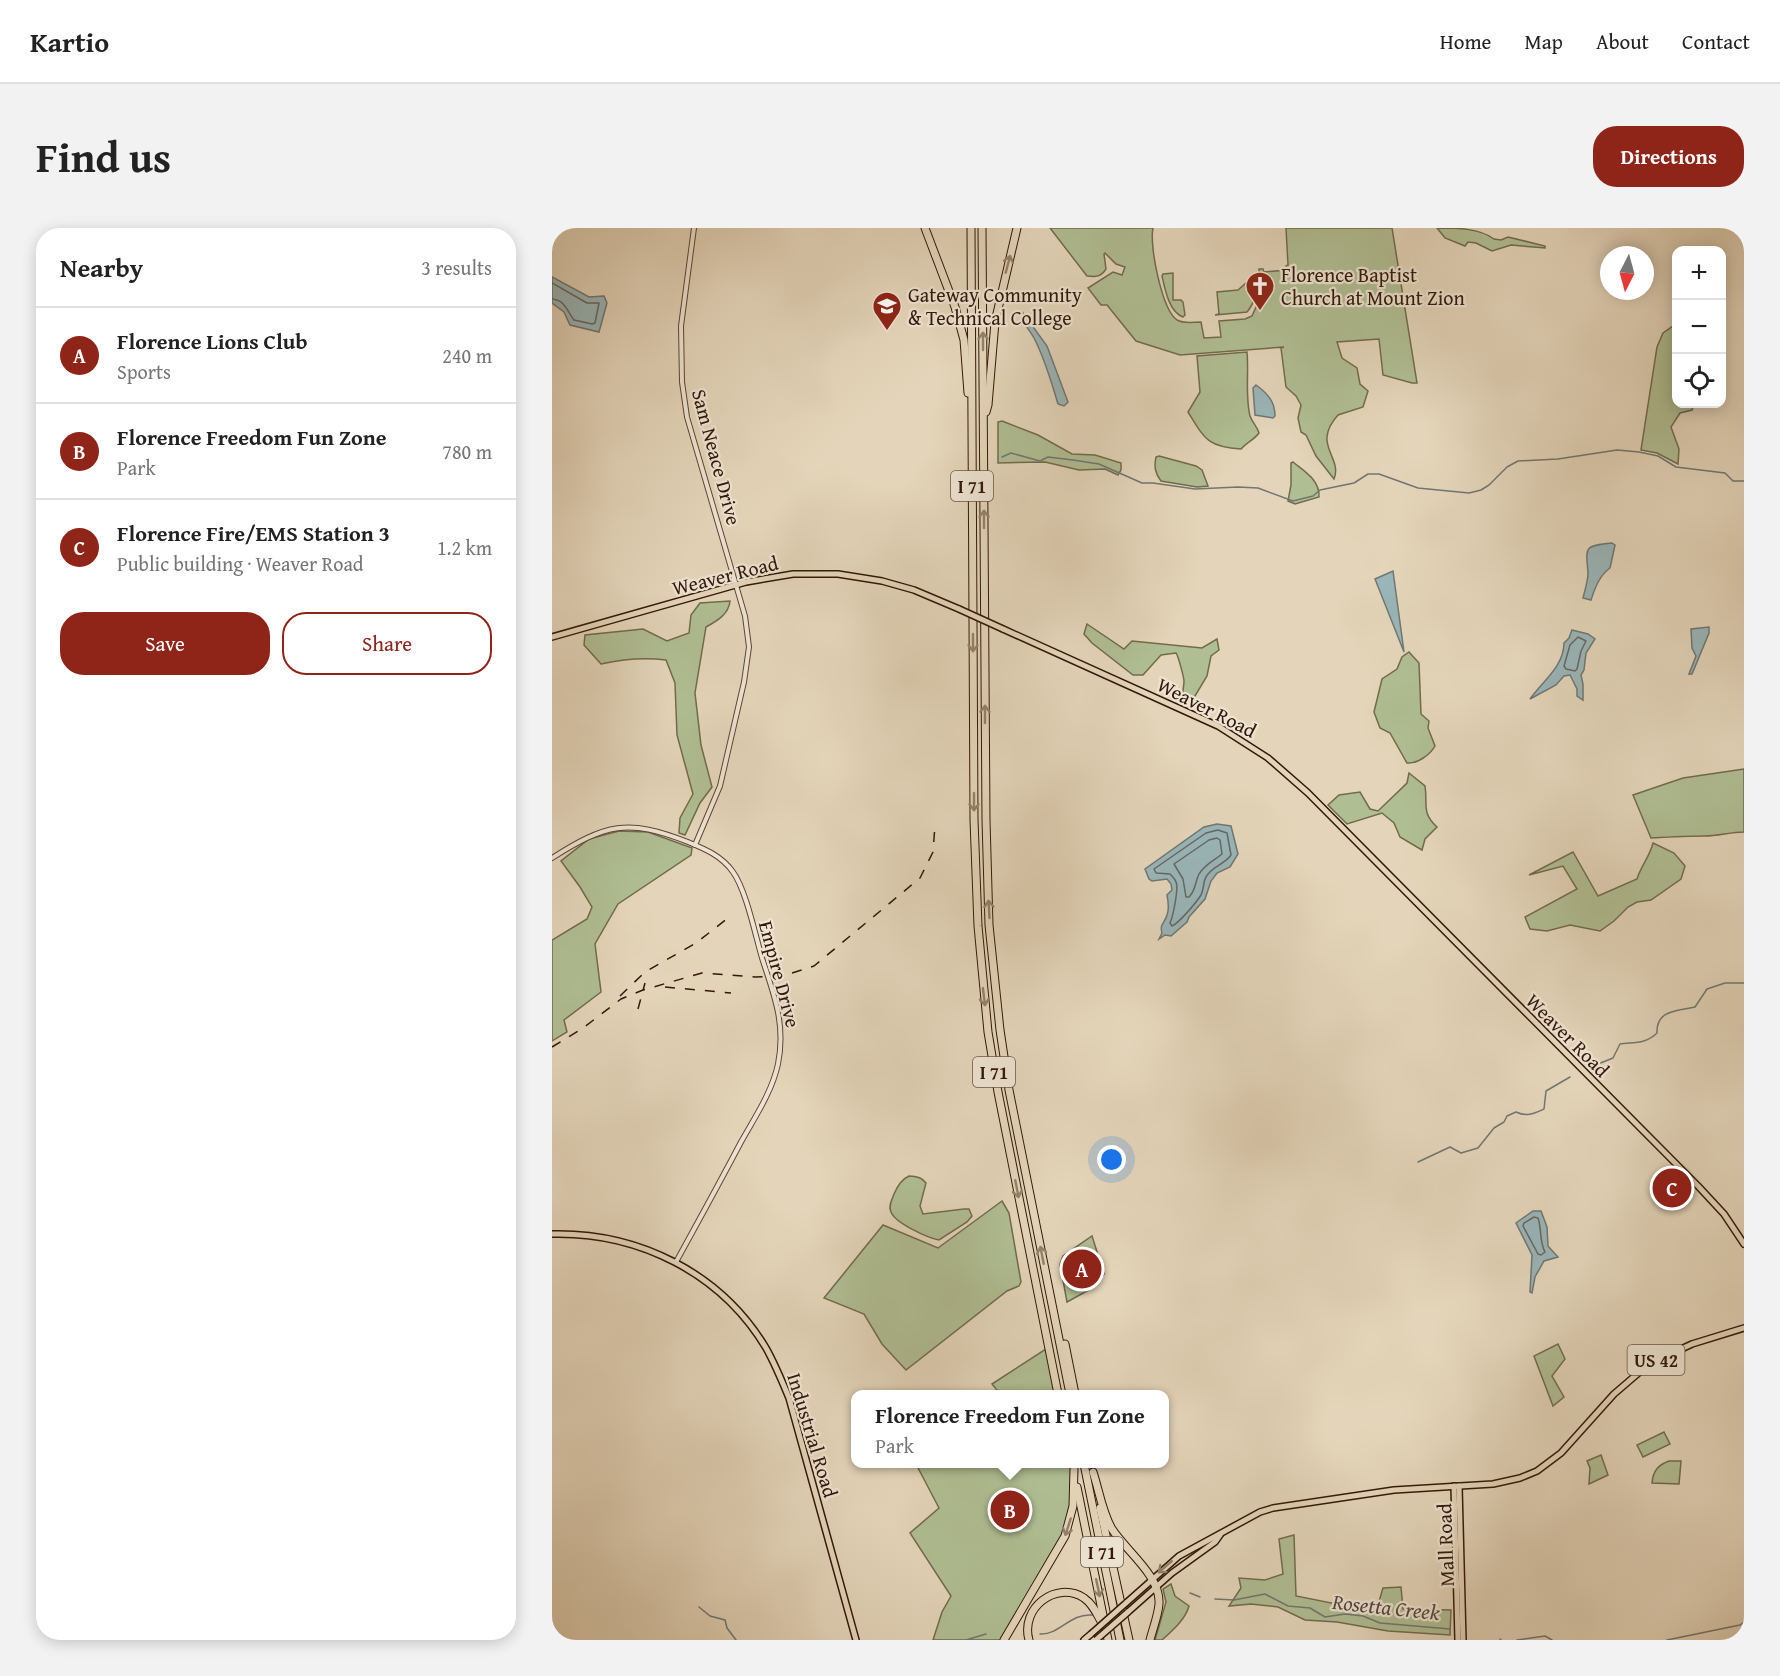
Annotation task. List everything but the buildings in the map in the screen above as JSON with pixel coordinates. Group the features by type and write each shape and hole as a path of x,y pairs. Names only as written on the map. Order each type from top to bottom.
{"highway":[{"path":"925,228 955,307 963,340 972,461"},
{"name":"I 71","path":"971,228 974,832 981,973 998,1092 1057,1390"},
{"name":"I 71","path":"982,228 986,832 991,949 1009,1090 1069,1390"},
{"path":"984,420 988,405 998,301 1017,228"},
{"path":"1053,1312 1062,1333 1075,1390"},
{"path":"1004,1640 1065,1536 1073,1506 1073,1468"},
{"name":"I 71","path":"1073,1468 1108,1640"},
{"name":"I 71","path":"1085,1468 1120,1640"},
{"path":"1092,1468 1112,1529 1156,1587 1159,1607 1150,1640"},
{"path":"1092,1468 1129,1640"},
{"path":"1029,1640 1027,1627 1032,1611 1044,1598 1060,1593 1072,1593 1086,1600 1095,1610 1106,1631"}],"main road":[{"name":"Weaver Road","path":"552,638 776,575 838,574 904,586 1218,726 1278,766 1308,793 1698,1186 1718,1207 1743,1241"},
{"name":"Industrial Road","path":"552,1234 604,1237 650,1250 676,1262 707,1282 734,1306 756,1333 778,1371 792,1411 856,1640"},
{"name":"US 42","path":"1084,1640 1179,1556 1260,1512 1284,1506 1394,1490 1501,1483 1537,1471 1561,1453 1614,1394 1649,1364 1692,1344 1744,1328"},
{"name":"Mall Road","path":"1456,1486 1458,1640"},
{"name":"Mall Road","path":"1456,1486 1463,1640"},
{"name":"US 42","path":"1096,1640 1172,1573 1215,1542 1220,1535"}],"street":[{"name":"Sam Neace Drive","path":"694,228 681,327 682,382 687,417 736,585 748,631 749,647 747,670 723,777 695,845"},
{"name":"Empire Drive","path":"552,858 587,837 622,827 653,830 695,845 718,857 730,868 737,879 778,1009 782,1036 778,1065 770,1088 676,1262"}],"green space":[{"name":"Florence Baptist Church at Mount Zion","path":"1050,228 1153,228 1155,262 1166,304 1177,320 1201,322 1204,338 1221,337 1219,321 1245,319 1252,316 1261,296 1259,269 1263,269 1264,272 1286,270 1288,265 1286,228 1392,228 1417,383 1383,375 1379,339 1337,342 1342,358 1357,368 1360,384 1368,391 1363,407 1338,415 1330,425 1327,443 1335,464 1334,479 1316,456 1306,435 1301,432 1298,418 1301,405 1296,396 1286,387 1281,348 1284,347 1180,355 1136,341 1107,305 1101,305 1088,288 1113,272 1122,275 1125,267 1116,264 1105,253 1106,269 1104,272 1098,276 1087,276"},
{"path":"1437,228 1475,231 1501,240 1508,237 1545,246 1545,248 1511,245 1492,251 1476,243 1468,242 1465,246 1445,238"},
{"path":"1173,273 1173,300 1183,302 1185,315 1183,317 1171,305 1163,281 1163,274"},
{"path":"1251,278 1255,280 1255,293 1247,312 1215,315 1219,314 1217,292 1238,290 1246,283 1246,287 1252,287"},
{"path":"1672,327 1672,408 1693,408 1680,413 1671,427 1679,449 1678,464 1657,453 1641,450 1657,347 1663,333"},
{"path":"1247,352 1249,408 1251,418 1259,433 1241,449 1214,444 1203,435 1188,412 1200,392 1197,356"},
{"path":"1002,421 1038,435 1072,454 1095,455 1121,463 1121,470 1118,475 1105,469 1079,470 1045,462 998,463 998,422"},
{"path":"1156,457 1196,466 1202,470 1208,486 1197,487 1161,481 1155,467"},
{"path":"1293,462 1314,481 1319,497 1295,504 1288,501 1291,463"},
{"path":"730,601 725,613 706,627 695,693 701,745 712,787 700,803 685,835 679,833 680,818 693,794 677,735 675,683 666,660 633,659 601,664 584,645 585,635 643,629 667,641 689,633 691,615 700,603"},
{"path":"1087,624 1124,649 1132,641 1202,648 1217,639 1219,650 1211,656 1207,676 1192,701 1183,697 1184,679 1176,653 1161,655 1143,675 1133,675 1092,643 1084,634"},
{"path":"1409,652 1419,663 1421,714 1429,721 1428,728 1435,746 1423,758 1407,763 1390,733 1380,728 1374,712 1382,679 1397,669 1402,657"},
{"path":"1744,769 1744,832 1710,836 1651,838 1633,795 1683,778"},
{"path":"1409,773 1425,786 1427,812 1437,827 1425,839 1422,850 1400,837 1394,823 1382,813 1347,824 1328,805 1339,795 1360,792 1370,809 1378,811 1407,783"},
{"path":"619,831 648,832 692,848 691,855 618,904 595,944 601,992 564,1020 567,1032 552,1041 552,940 587,919 592,907 561,861 589,839"},
{"path":"1653,843 1674,853 1685,866 1681,879 1651,900 1637,902 1628,907 1600,931 1570,925 1547,931 1530,929 1525,917 1577,889 1563,866 1529,875 1573,852 1598,896 1637,879"},
{"path":"909,1176 919,1177 926,1183 920,1206 923,1214 969,1209 972,1216 967,1222 939,1240 905,1225 894,1216 890,1208 895,1191"},
{"path":"1002,1201 1009,1213 1021,1282 1019,1286 1007,1291 906,1370 882,1344 864,1314 824,1298 883,1225 938,1248"},
{"path":"1092,1236 1104,1274 1089,1290 1067,1302 1060,1264 1063,1256"},
{"path":"1558,1344 1565,1359 1552,1376 1564,1397 1553,1406 1534,1356"},
{"path":"1049,1347 1057,1390 997,1390 992,1384"},
{"path":"1664,1432 1670,1444 1643,1457 1637,1445"},
{"path":"1601,1455 1608,1475 1589,1484 1590,1468 1587,1461"},
{"path":"1669,1461 1681,1461 1679,1484 1652,1483 1657,1469"},
{"path":"918,1468 1072,1468 1069,1525 1004,1640 933,1640 942,1612 951,1596 910,1533 939,1508"},
{"path":"1294,1535 1296,1596 1376,1612 1383,1588 1401,1587 1403,1609 1451,1610 1450,1635 1388,1631 1337,1622 1305,1620 1278,1607 1251,1604 1229,1606 1241,1588 1239,1578 1265,1580 1283,1574 1279,1539"},
{"path":"1171,1584 1175,1596 1189,1606 1185,1616 1174,1629 1162,1640 1155,1640 1166,1602 1163,1589"}],"water":[{"path":"552,277 589,297 604,296 607,303 599,332 570,325 564,312 552,303"},
{"path":"1023,313 1047,346 1068,402 1064,406 1058,404 1045,362 1025,323"},
{"path":"1256,385 1267,394 1272,402 1275,411 1273,418 1255,415 1253,388"},
{"path":"1612,543 1615,545 1610,568 1600,578 1591,600 1583,598 1588,576 1588,549 1596,545"},
{"path":"1393,571 1404,652 1375,579"},
{"path":"1709,627 1709,633 1692,674 1689,674 1696,656 1692,648 1691,629"},
{"path":"1572,630 1588,634 1595,639 1586,653 1584,670 1581,675 1583,700 1577,696 1577,689 1570,675 1564,676 1556,685 1530,699 1557,666 1564,643"},
{"path":"1217,824 1231,826 1238,854 1230,867 1217,873 1211,881 1205,899 1187,922 1171,936 1165,935 1159,939 1168,913 1167,895 1172,890 1171,884 1167,879 1152,881 1145,869 1204,827"},
{"path":"1533,1211 1541,1211 1547,1227 1548,1246 1558,1257 1544,1261 1535,1277 1532,1293 1530,1292 1532,1255 1516,1223"}],"waterway":[{"path":"1002,457 1011,453 1040,461 1048,457 1073,460 1099,464 1142,483 1195,489 1258,488 1293,501 1313,496 1320,490 1354,483 1368,474 1379,474 1418,488 1469,493 1489,485 1507,467 1518,461 1558,459 1617,450 1658,456 1676,467 1725,473 1733,481 1744,481"},
{"path":"1598,1064 1613,1058 1620,1044 1640,1042 1653,1037 1664,1016 1695,1007 1707,989 1725,983 1744,983"},
{"path":"1418,1162 1450,1147 1461,1153 1478,1148 1494,1128 1504,1122 1507,1116 1516,1112 1530,1114 1544,1109 1546,1091 1570,1077"},
{"name":"Rosetta Creek","path":"1190,1593 1200,1597"},
{"name":"Rosetta Creek","path":"1215,1599 1234,1600 1265,1594 1288,1606 1310,1608 1325,1617 1345,1614 1363,1616 1380,1623 1450,1629"},
{"path":"699,1607 710,1616 725,1620 727,1628 736,1640"},
{"name":"Rosetta Creek","path":"1040,1634 1053,1631 1077,1617 1092,1615"},
{"name":"Rosetta Creek","path":"1667,1640 1740,1625 1744,1622"},
{"name":"Rosetta Creek","path":"966,1640 986,1634"},
{"name":"Rosetta Creek","path":"1517,1640 1545,1636 1552,1640"}],"railway":[{"path":"552,1047 583,1028 621,999 643,990 702,973 755,977 783,976 814,966 920,878 933,852 935,825"},
{"path":"620,996 645,972 696,943 728,918"},
{"path":"638,1009 645,983"},
{"path":"665,987 731,993"}],"place":[{"name":"Florence Baptist Church at Mount Zion","path":"1260,312"},
{"name":"Gateway Community & Technical College","path":"887,332"},
{"name":"Florence Fire/EMS Station 3","path":"1672,1188"},
{"name":"Florence Lions Club","path":"1082,1269"},
{"name":"Florence Freedom Fun Zone","path":"1010,1510"}]}
